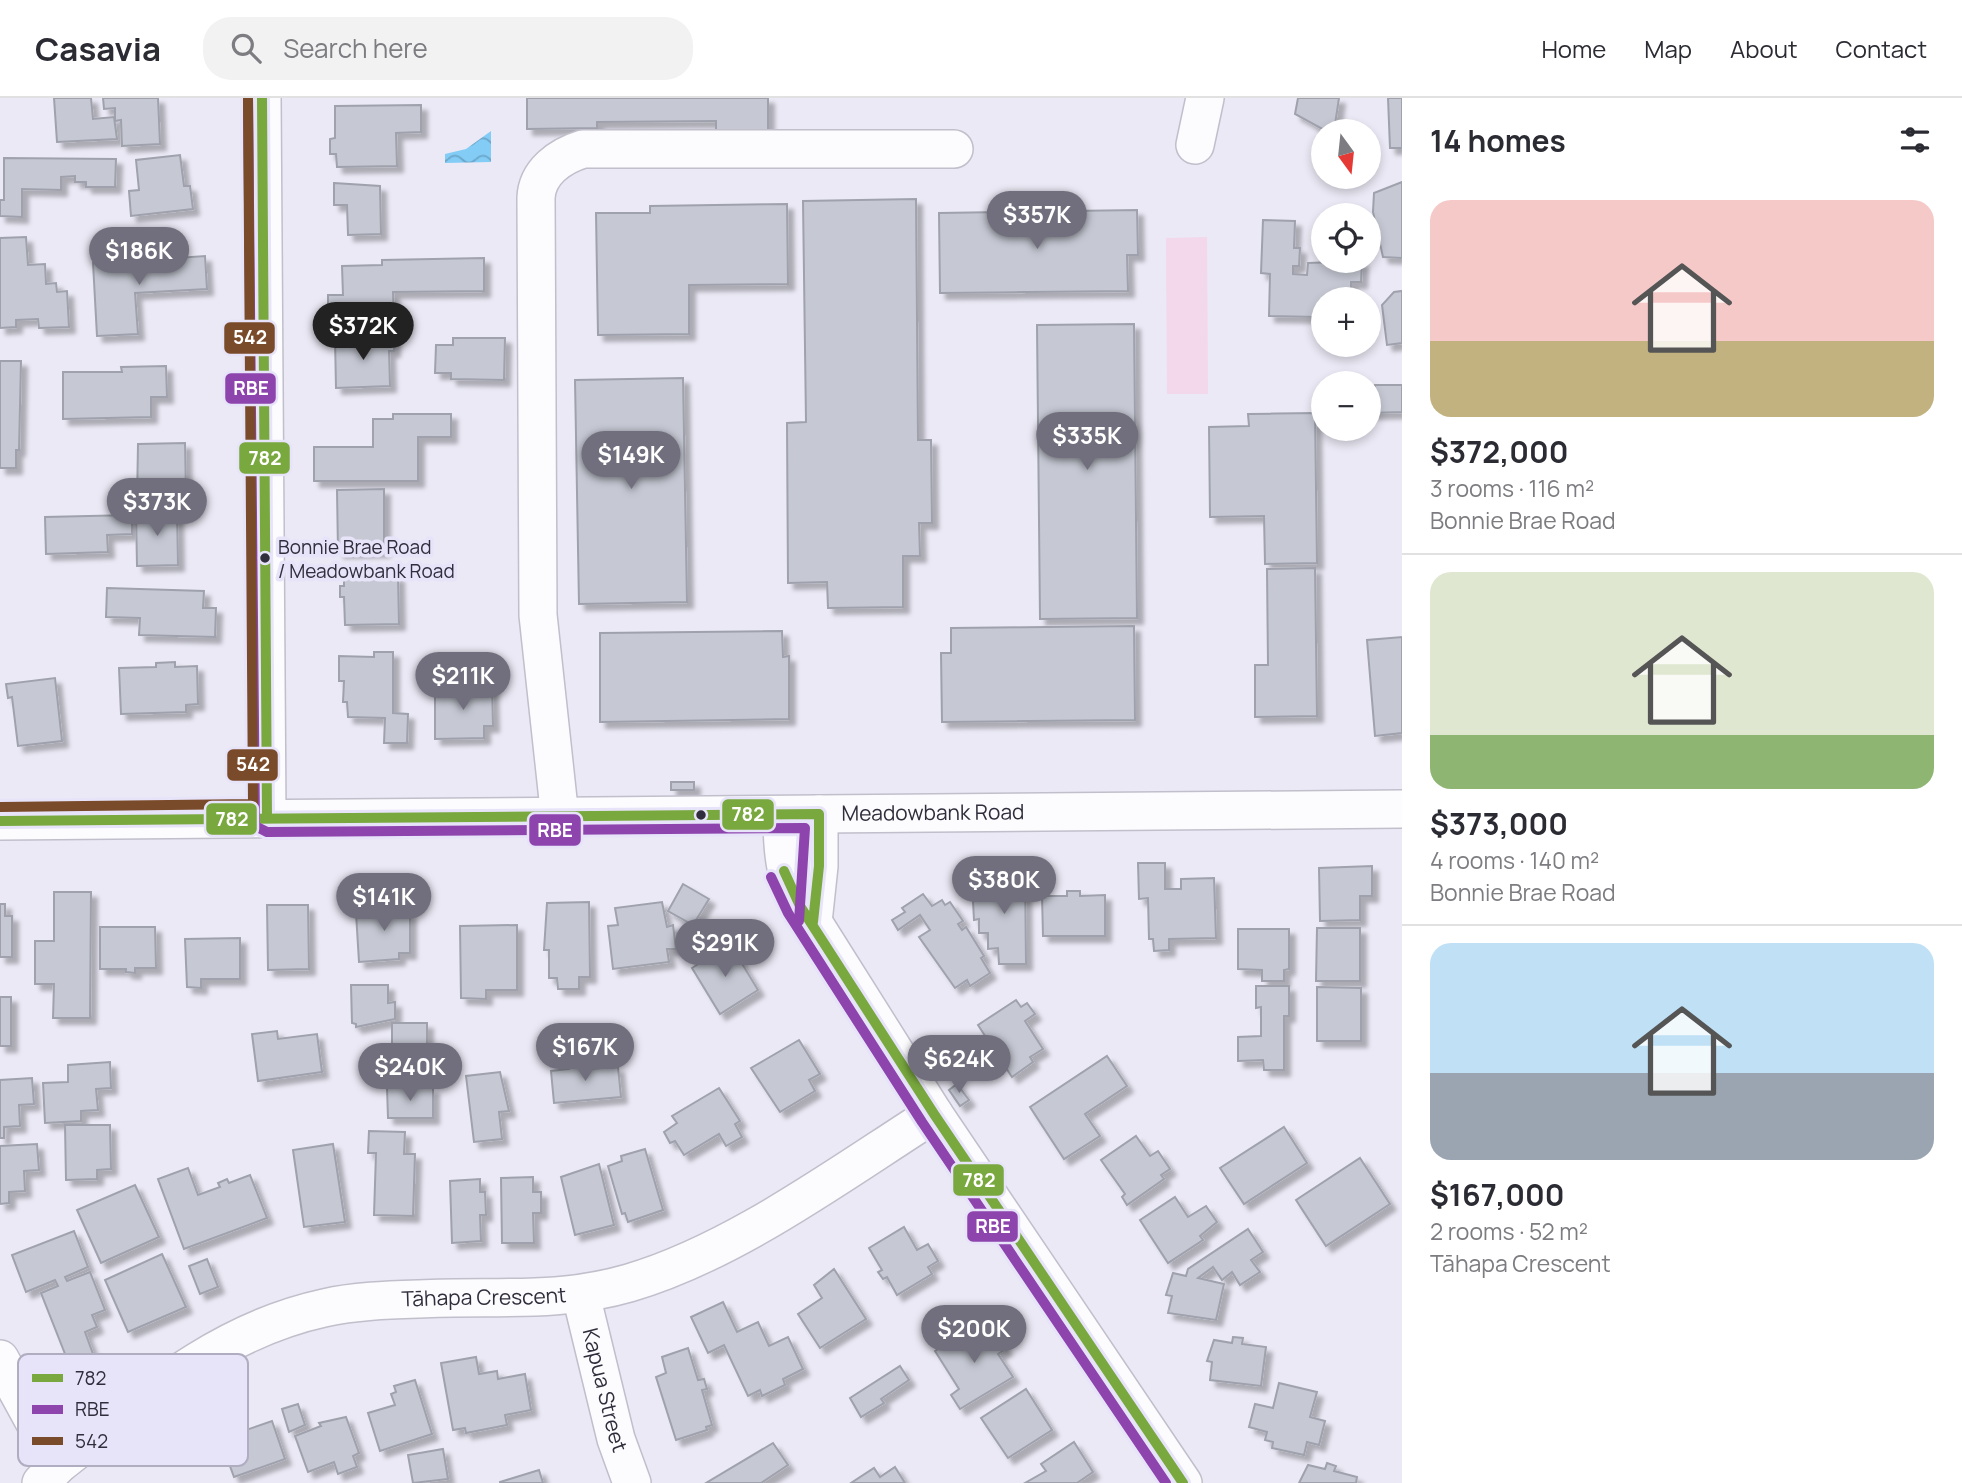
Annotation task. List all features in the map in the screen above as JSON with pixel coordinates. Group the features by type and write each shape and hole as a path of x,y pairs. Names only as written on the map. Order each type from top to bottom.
{"street":[{"path":"262,98 267,818"},
{"path":"1195,145 1205,98"},
{"path":"560,818 538,615 536,198 543,176 558,159 583,149 954,149"},
{"name":"Meadowbank Road","path":"0,821 1402,809"},
{"path":"813,922 819,866 819,814"},
{"path":"782,815 785,871 800,906 813,922 934,1114 1183,1483"},
{"name":"Tāhapa Crescent","path":"205,1354 223,1343 325,1307 435,1298 527,1300 581,1295 631,1282 716,1250 934,1114"},
{"name":"Kapua Street","path":"581,1295 616,1439 632,1483"},
{"path":"0,1359 18,1400"}],"shaded area":[{"path":"1207,237 1208,394 1167,394 1166,238"}],"water":[{"path":"491,131 491,162 445,163 445,154 466,149"}],"building":[{"path":"54,98 91,98 93,119 114,117 117,139 57,142"},
{"path":"103,98 158,98 160,144 122,146 121,120 115,121 115,108 104,109"},
{"path":"527,98 768,98 768,135 716,135 716,121 597,122 597,128 527,129"},
{"path":"1298,98 1339,98 1336,119 1311,119 1311,123 1295,114"},
{"path":"1388,98 1402,98 1402,148 1390,148"},
{"path":"421,105 421,132 396,133 397,166 337,167 336,154 330,154 330,139 335,138 335,106"},
{"path":"180,155 184,186 190,186 193,209 131,216 129,191 139,190 136,160"},
{"path":"4,158 116,159 115,187 86,187 86,182 75,182 75,176 61,177 61,190 22,189 22,217 0,216 0,200 4,200"},
{"path":"1402,182 1402,258 1383,257 1381,203 1373,203 1374,193"},
{"path":"334,183 380,186 381,234 348,235 347,205 334,205"},
{"path":"916,199 918,440 931,440 932,523 919,523 920,556 903,556 903,607 828,608 827,582 788,583 787,423 806,422 803,201"},
{"path":"787,204 788,284 689,285 689,334 598,335 596,213 650,213 650,206"},
{"path":"1137,210 1138,255 1127,255 1128,291 940,293 939,213"},
{"path":"1263,220 1295,221 1294,248 1300,248 1299,266 1293,266 1293,274 1307,275 1308,263 1311,263 1311,273 1361,273 1361,282 1351,282 1351,287 1311,287 1311,317 1269,316 1270,274 1261,273"},
{"path":"26,237 28,265 45,264 46,284 56,283 57,292 67,291 69,327 39,328 38,319 16,320 16,327 0,328 0,238"},
{"path":"133,254 134,261 205,256 207,289 135,293 138,334 97,336 93,263 101,262 100,256"},
{"path":"484,258 484,291 393,292 394,326 328,328 328,295 343,295 342,266 382,265 382,260"},
{"path":"1402,291 1402,343 1387,345 1382,305 1394,292"},
{"path":"1134,324 1137,618 1040,619 1037,325"},
{"path":"394,338 394,351 389,351 390,386 336,388 335,339"},
{"path":"453,338 505,338 504,380 451,379 451,373 435,373 436,345 453,345"},
{"path":"0,361 21,361 19,450 16,450 16,468 0,468"},
{"path":"166,366 167,397 151,397 151,417 63,419 63,372 122,372 121,367"},
{"path":"683,378 687,602 579,604 575,380"},
{"path":"1381,385 1402,385 1402,412 1381,413"},
{"path":"1311,413 1311,441 1315,441 1317,563 1265,564 1264,516 1210,517 1209,427 1249,426 1248,414"},
{"path":"393,414 451,414 451,437 418,437 418,481 314,481 314,447 373,447 373,419 393,419"},
{"path":"185,443 186,494 174,493 175,501 137,501 138,444"},
{"path":"384,489 384,551 338,552 337,490"},
{"path":"177,510 178,565 137,566 136,511"},
{"path":"132,515 132,534 107,535 108,552 46,554 45,517"},
{"path":"1315,568 1317,716 1255,717 1255,665 1268,665 1267,569"},
{"path":"398,576 399,624 345,625 344,597 340,597 340,586 344,586 344,577"},
{"path":"107,588 204,591 203,608 216,608 215,637 139,635 140,618 106,617"},
{"path":"1134,626 1135,720 942,722 941,653 951,653 951,628"},
{"path":"782,631 783,657 789,656 789,719 600,722 600,633"},
{"path":"1402,637 1402,733 1375,736 1367,640"},
{"path":"374,652 393,652 393,713 408,714 407,743 384,743 385,718 348,717 347,702 343,702 344,681 339,681 339,656 374,657"},
{"path":"175,662 175,667 197,666 198,704 186,705 186,712 121,714 119,668 156,667 156,663"},
{"path":"55,678 62,741 18,746 12,697 8,698 6,684"},
{"path":"472,685 492,685 493,726 484,726 484,738 435,739 435,690 472,689"},
{"path":"671,782 694,782 694,790 671,790"},
{"path":"1138,863 1165,863 1165,889 1181,889 1181,879 1214,878 1216,938 1169,939 1169,950 1154,951 1153,939 1149,939 1148,898 1139,899"},
{"path":"1372,866 1372,896 1360,896 1360,920 1320,921 1319,868"},
{"path":"989,872 1025,872 1026,964 999,964 998,948 988,949 988,933 979,933 979,919 974,920 973,901 979,900 978,889 989,888"},
{"path":"683,884 709,899 693,925 668,911"},
{"path":"1067,891 1080,891 1080,896 1105,895 1105,936 1043,936 1042,896 1067,896"},
{"path":"54,892 91,892 90,1018 53,1018 54,984 35,984 35,941 54,941"},
{"path":"923,894 932,906 942,900 945,905 950,902 963,921 958,924 962,930 966,927 984,956 981,958 990,973 970,986 967,980 955,988 919,937 930,930 920,915 898,930 892,920 905,912 902,908"},
{"path":"382,901 403,901 403,913 410,913 410,953 399,953 399,959 359,962 356,913 382,913"},
{"path":"589,902 590,977 579,977 579,989 558,989 557,978 549,978 549,950 544,950 547,903"},
{"path":"662,902 667,927 673,925 676,949 667,949 669,962 613,969 608,926 618,925 615,908"},
{"path":"0,904 5,904 5,916 12,916 12,957 0,957"},
{"path":"267,905 308,905 309,969 268,970"},
{"path":"517,925 517,990 486,990 486,999 461,998 460,926"},
{"path":"100,927 155,927 156,968 135,968 135,973 126,972 126,969 100,969"},
{"path":"1317,928 1360,928 1360,981 1316,981"},
{"path":"1238,929 1289,929 1289,969 1284,970 1284,981 1262,981 1262,970 1238,969"},
{"path":"240,938 240,979 201,979 201,988 187,987 185,939"},
{"path":"730,944 758,990 720,1014 692,968"},
{"path":"351,985 388,985 388,1003 395,1002 395,1019 356,1027 356,1024 352,1023"},
{"path":"1256,986 1289,986 1289,1016 1284,1016 1284,1070 1264,1070 1263,1060 1238,1061 1238,1037 1261,1036 1261,1007 1256,1008"},
{"path":"1317,987 1361,988 1361,1041 1317,1041"},
{"path":"0,997 11,997 11,1046 0,1046"},
{"path":"1016,1000 1021,1007 1027,1003 1035,1014 1025,1021 1043,1049 1030,1057 1033,1062 1012,1077 978,1025"},
{"path":"392,1023 427,1023 427,1063 392,1063"},
{"path":"277,1031 278,1039 317,1034 322,1072 258,1081 252,1034"},
{"path":"799,1040 820,1074 809,1080 815,1091 780,1112 751,1068"},
{"path":"1107,1056 1127,1086 1085,1114 1100,1136 1064,1159 1030,1107"},
{"path":"110,1062 111,1088 96,1089 98,1110 81,1111 81,1121 45,1123 43,1083 68,1082 68,1065"},
{"path":"589,1062 589,1069 618,1067 621,1097 554,1103 551,1071 569,1069 568,1064"},
{"path":"500,1072 509,1111 499,1112 502,1139 474,1142 466,1076"},
{"path":"32,1078 34,1104 19,1105 20,1126 4,1127 4,1138 0,1138 0,1080"},
{"path":"957,1084 969,1100 960,1106 949,1090"},
{"path":"387,1088 433,1088 433,1118 388,1118"},
{"path":"719,1088 740,1121 735,1124 742,1137 726,1146 719,1134 684,1155 675,1141 670,1143 664,1132 677,1123 672,1116"},
{"path":"65,1125 110,1125 111,1169 97,1170 97,1179 66,1180"},
{"path":"1284,1127 1307,1163 1244,1204 1220,1168"},
{"path":"369,1131 405,1132 404,1154 415,1154 413,1216 374,1215 376,1153 368,1153"},
{"path":"1136,1136 1150,1156 1158,1151 1170,1169 1161,1175 1164,1179 1127,1205 1122,1197 1125,1194 1101,1160"},
{"path":"37,1144 39,1170 24,1171 25,1191 9,1192 9,1203 0,1204 0,1146"},
{"path":"333,1144 345,1222 304,1227 293,1150"},
{"path":"645,1149 663,1210 628,1222 625,1213 622,1214 608,1166 622,1161 621,1156"},
{"path":"1360,1158 1390,1204 1326,1246 1296,1200"},
{"path":"599,1164 614,1225 575,1235 561,1177"},
{"path":"188,1168 198,1195 220,1187 218,1183 227,1179 229,1183 250,1175 267,1218 184,1249 158,1179"},
{"path":"533,1177 533,1192 541,1192 541,1213 533,1213 534,1243 502,1243 501,1178"},
{"path":"480,1179 480,1192 485,1192 486,1215 480,1215 481,1241 452,1243 450,1181"},
{"path":"135,1185 159,1237 101,1263 77,1210"},
{"path":"1175,1197 1188,1217 1206,1206 1217,1222 1200,1236 1203,1240 1168,1263 1140,1220"},
{"path":"904,1227 917,1250 928,1244 938,1261 928,1267 932,1274 897,1295 887,1277 883,1279 878,1272 882,1270 869,1248"},
{"path":"1248,1229 1263,1252 1251,1260 1260,1272 1240,1285 1232,1272 1222,1280 1213,1267 1198,1278 1224,1284 1216,1320 1168,1313 1172,1296 1166,1295 1173,1273 1186,1276 1188,1269"},
{"path":"74,1231 88,1267 65,1277 67,1281 90,1272 105,1310 92,1315 97,1327 85,1332 93,1354 65,1354 41,1293 58,1286 55,1280 26,1292 12,1255"},
{"path":"162,1254 186,1307 128,1332 105,1280"},
{"path":"207,1259 218,1287 200,1294 189,1266"},
{"path":"834,1269 866,1319 820,1348 798,1314 822,1298 814,1285"},
{"path":"723,1302 737,1332 758,1322 769,1346 788,1337 803,1369 783,1379 785,1385 762,1396 760,1390 748,1396 724,1345 708,1353 691,1317"},
{"path":"979,1324 988,1337 995,1332 1006,1349 998,1354 1013,1377 960,1409 951,1395 959,1389 935,1351"},
{"path":"1233,1337 1243,1338 1242,1344 1266,1347 1261,1386 1210,1380 1212,1362 1207,1361 1214,1340 1232,1343"},
{"path":"688,1348 698,1380 704,1379 707,1389 702,1390 712,1425 706,1427 707,1430 676,1440 656,1377 666,1373 662,1357"},
{"path":"476,1357 479,1374 497,1371 498,1379 525,1374 531,1410 505,1415 507,1425 466,1433 465,1428 453,1430 441,1363"},
{"path":"900,1366 909,1380 881,1399 884,1403 861,1417 850,1398"},
{"path":"415,1380 432,1434 380,1451 368,1413 395,1405 391,1394 396,1392 394,1386"},
{"path":"1279,1383 1317,1392 1310,1417 1325,1421 1319,1445 1307,1442 1304,1455 1272,1448 1273,1442 1265,1440 1267,1432 1249,1427 1255,1404 1273,1408"},
{"path":"1026,1389 1052,1430 1008,1458 981,1418"},
{"path":"298,1404 305,1425 289,1432 282,1409"},
{"path":"346,1417 359,1453 353,1456 357,1467 338,1474 334,1462 308,1472 295,1436 321,1426 319,1423"},
{"path":"272,1421 285,1459 234,1477 230,1466 248,1466 248,1429"},
{"path":"1074,1442 1093,1472 1077,1483 1025,1483 1046,1471 1041,1464"},
{"path":"773,1443 788,1465 761,1483 706,1483"},
{"path":"443,1449 448,1479 413,1483 408,1455"},
{"path":"1327,1463 1336,1466 1334,1471 1357,1477 1356,1483 1299,1483 1308,1465 1325,1469"},
{"path":"895,1467 905,1483 851,1483 874,1468 880,1477"},
{"path":"539,1470 543,1483 500,1483 500,1482"}],"transit line":[{"name":"RBE","path":"248,98 255,826 267,832 805,828 799,921"},
{"name":"542","path":"0,807 253,804 248,98"},
{"name":"782","path":"262,98 267,818"},
{"name":"782","path":"0,821 819,814 819,866 813,922"},
{"name":"782","path":"784,871 800,906 934,1114 1183,1483"},
{"name":"RBE","path":"771,877 788,913 922,1122 1166,1483"}],"place":[{"name":"Bonnie Brae Road / Meadowbank Road","path":"265,558"}]}
